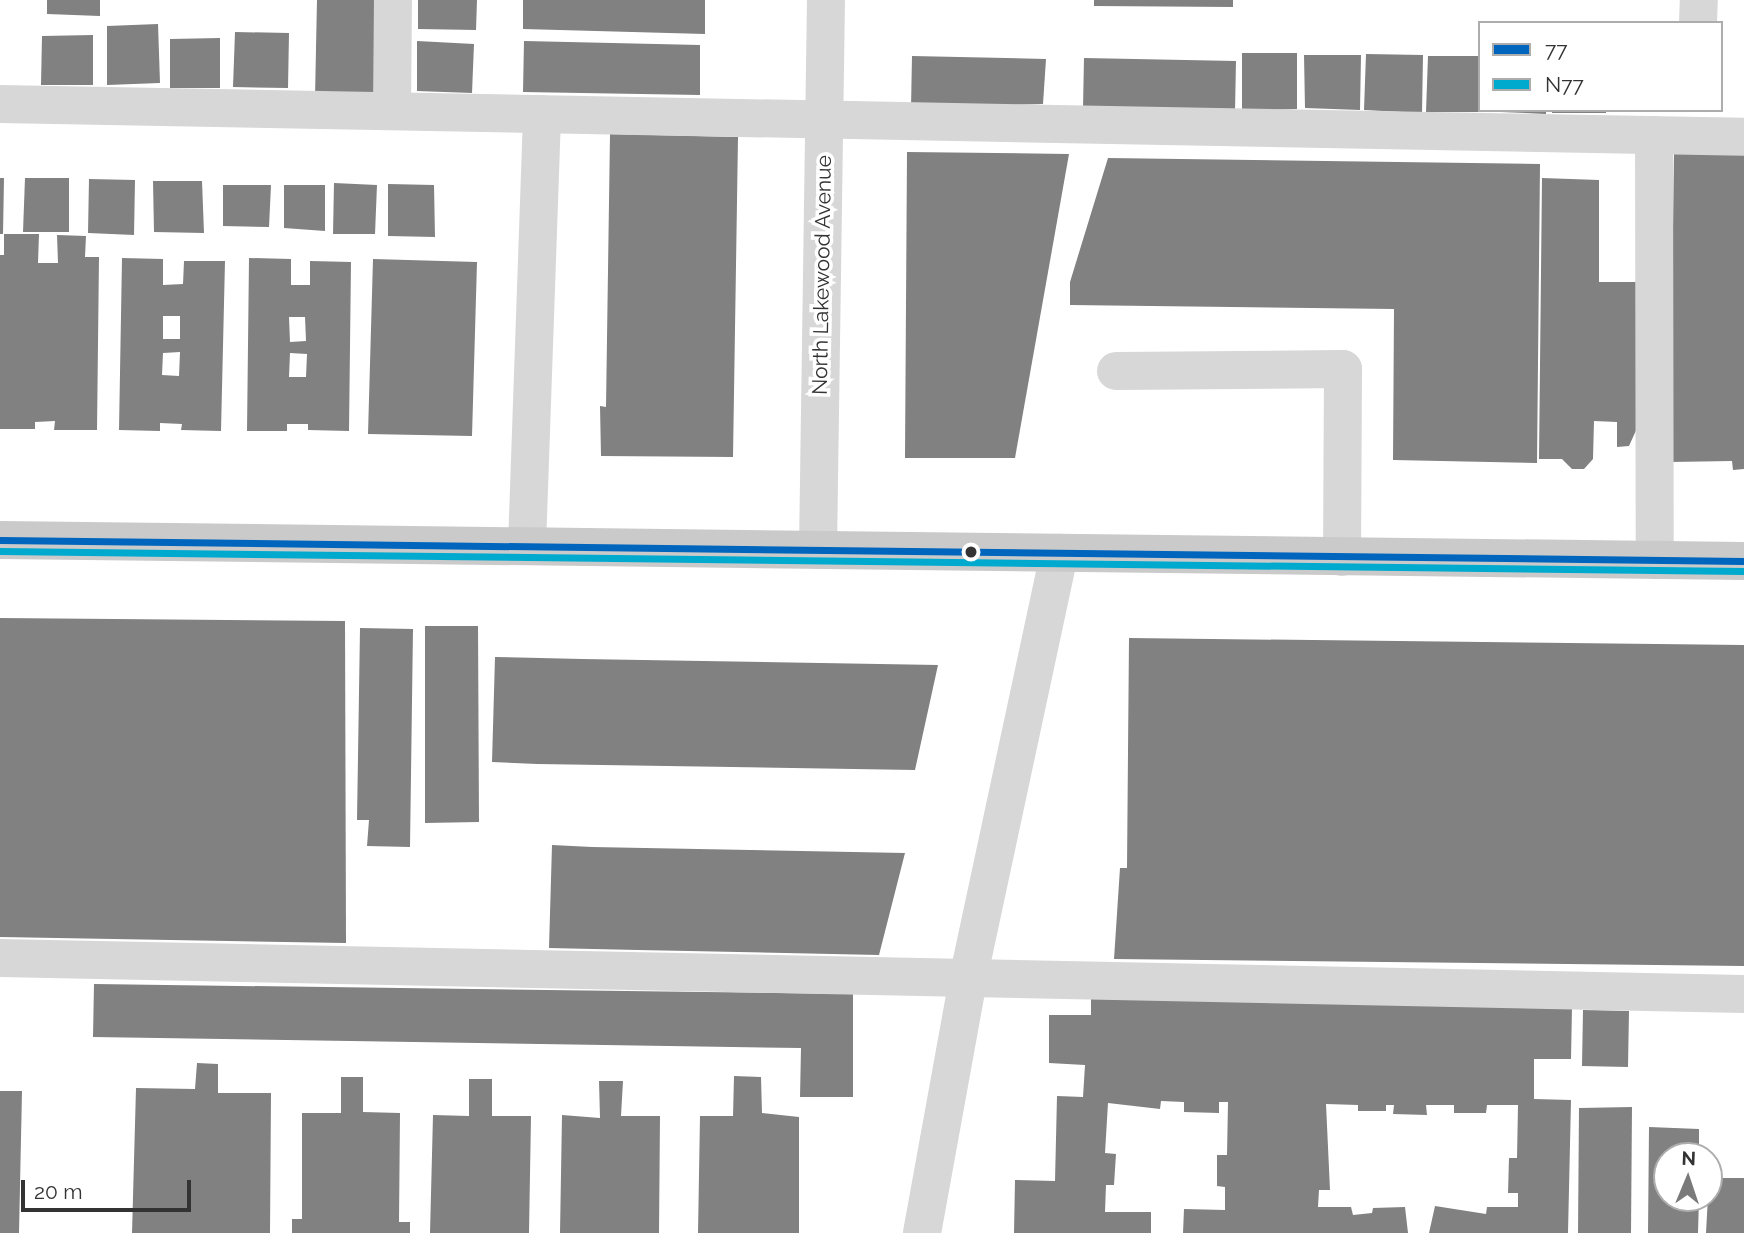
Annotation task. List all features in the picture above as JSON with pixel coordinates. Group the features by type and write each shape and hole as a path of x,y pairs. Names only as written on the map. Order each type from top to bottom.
{"main road":[{"path":"0,540 1744,561"}],"street":[{"path":"392,111 393,0"},
{"name":"North Lakewood Avenue","path":"818,550 826,0"},
{"path":"1698,21 1699,0"},
{"path":"0,104 1654,135 1697,123 1744,137"},
{"path":"527,546 542,114"},
{"path":"1654,135 1655,560"},
{"path":"1116,371 1343,369 1342,557"},
{"path":"922,1233 968,979 1059,553"},
{"path":"0,958 1744,994"}],"building":[{"path":"47,0 100,0 100,16 47,14"},
{"path":"317,0 377,0 377,98 315,97"},
{"path":"418,0 477,0 476,30 418,29"},
{"path":"523,0 705,0 705,34 523,29"},
{"path":"1094,0 1233,0 1233,7 1094,6"},
{"path":"158,24 160,83 107,85 107,26"},
{"path":"235,32 289,33 288,88 233,87"},
{"path":"93,35 93,85 41,85 42,36"},
{"path":"220,38 220,88 170,88 170,39"},
{"path":"417,41 474,44 472,93 417,91"},
{"path":"524,41 700,45 700,95 523,92"},
{"path":"1242,53 1297,53 1297,109 1242,111"},
{"path":"1366,54 1423,55 1422,113 1364,110"},
{"path":"1304,55 1361,55 1360,110 1305,108"},
{"path":"912,56 1046,59 1043,104 911,108"},
{"path":"1428,56 1478,56 1478,112 1426,112"},
{"path":"1084,58 1236,61 1235,111 1083,108"},
{"path":"1501,112 1546,112 1546,114"},
{"path":"1552,112 1606,112 1606,113"},
{"path":"610,134 738,137 733,457 601,456 600,406 606,407"},
{"path":"1674,150 1744,150 1744,469 1733,470 1732,461 1670,462"},
{"path":"907,152 1069,154 1015,458 905,458"},
{"path":"1108,158 1540,164 1537,463 1393,460 1394,309 1070,305 1070,282"},
{"path":"0,178 4,178 3,234 0,234"},
{"path":"25,178 69,178 69,232 23,232"},
{"path":"1542,178 1599,180 1599,282 1640,282 1638,426 1629,446 1617,447 1617,422 1594,421 1593,459 1584,469 1572,469 1562,459 1539,459"},
{"path":"89,179 135,180 134,235 88,233"},
{"path":"153,181 202,181 204,233 154,232"},
{"path":"334,183 377,185 375,234 333,234"},
{"path":"388,184 434,185 435,237 388,236"},
{"path":"223,185 271,185 269,227 223,226"},
{"path":"284,185 325,185 325,231 284,228"},
{"path":"4,234 39,234 38,263 58,263 57,235 86,236 85,257 99,257 97,430 54,430 55,421 35,422 35,429 0,429 0,255 4,255"},
{"path":"122,258 163,259 163,285 183,284 184,261 225,261 221,431 181,430 182,424 160,423 160,431 119,430","holes":["163,316 180,316 180,339 163,339","180,352 179,376 162,375 163,353"]},
{"path":"249,258 291,259 291,285 310,285 310,261 351,262 349,431 308,430 308,424 287,424 287,431 247,431","holes":["289,317 305,317 306,341 290,342","290,353 307,354 306,377 289,377"]},
{"path":"373,259 477,262 472,436 368,434"},
{"path":"0,618 345,621 346,943 0,937"},
{"path":"425,626 478,626 479,822 425,823"},
{"path":"360,628 413,629 410,847 367,846 369,820 357,820"},
{"path":"1129,638 1744,645 1744,966 1114,959 1120,868 1127,868"},
{"path":"495,657 938,665 915,770 537,764 492,762"},
{"path":"552,845 905,853 879,955 549,948"},
{"path":"94,984 853,994 853,1097 800,1097 801,1048 93,1037"},
{"path":"1091,997 1572,1007 1571,1059 1534,1059 1534,1099 1571,1100 1568,1233 1429,1233 1435,1206 1486,1214 1487,1207 1518,1207 1518,1193 1508,1193 1509,1158 1517,1158 1518,1105 1487,1105 1486,1113 1454,1113 1454,1105 1426,1105 1427,1115 1393,1114 1394,1105 1386,1105 1386,1111 1358,1111 1358,1105 1326,1104 1330,1190 1319,1190 1318,1207 1351,1207 1353,1215 1372,1213 1373,1208 1405,1207 1408,1233 1183,1233 1184,1209 1225,1210 1225,1187 1217,1186 1217,1155 1227,1155 1228,1102 1219,1102 1219,1113 1184,1112 1184,1102 1161,1101 1160,1109 1108,1103 1105,1153 1116,1154 1114,1185 1106,1185 1105,1212 1151,1212 1151,1233 1014,1233 1015,1180 1055,1181 1057,1096 1083,1097 1085,1065 1049,1063 1049,1015 1091,1015"},
{"path":"1583,1010 1629,1011 1628,1067 1582,1066"},
{"path":"197,1063 218,1064 218,1093 271,1093 270,1233 132,1233 136,1088 195,1089"},
{"path":"734,1076 761,1077 762,1113 799,1117 799,1233 698,1233 700,1116 733,1116"},
{"path":"341,1077 363,1077 363,1112 400,1113 399,1222 410,1222 410,1233 292,1233 292,1219 302,1219 302,1113 341,1113"},
{"path":"469,1079 492,1079 492,1116 531,1116 529,1233 430,1233 433,1115 469,1116"},
{"path":"599,1081 623,1081 621,1116 660,1116 659,1233 560,1233 562,1115 600,1118"},
{"path":"0,1091 22,1091 19,1233 0,1233"},
{"path":"1632,1107 1631,1233 1578,1233 1579,1108"},
{"path":"1649,1127 1699,1129 1699,1142 1653,1142 1653,1212 1699,1212 1698,1233 1648,1233"},
{"path":"1723,1178 1744,1178 1744,1233 1706,1233 1707,1212 1723,1212"}],"transit line":[{"name":"77","path":"0,540 1744,561"},
{"name":"N77","path":"0,551 1744,571"}]}
